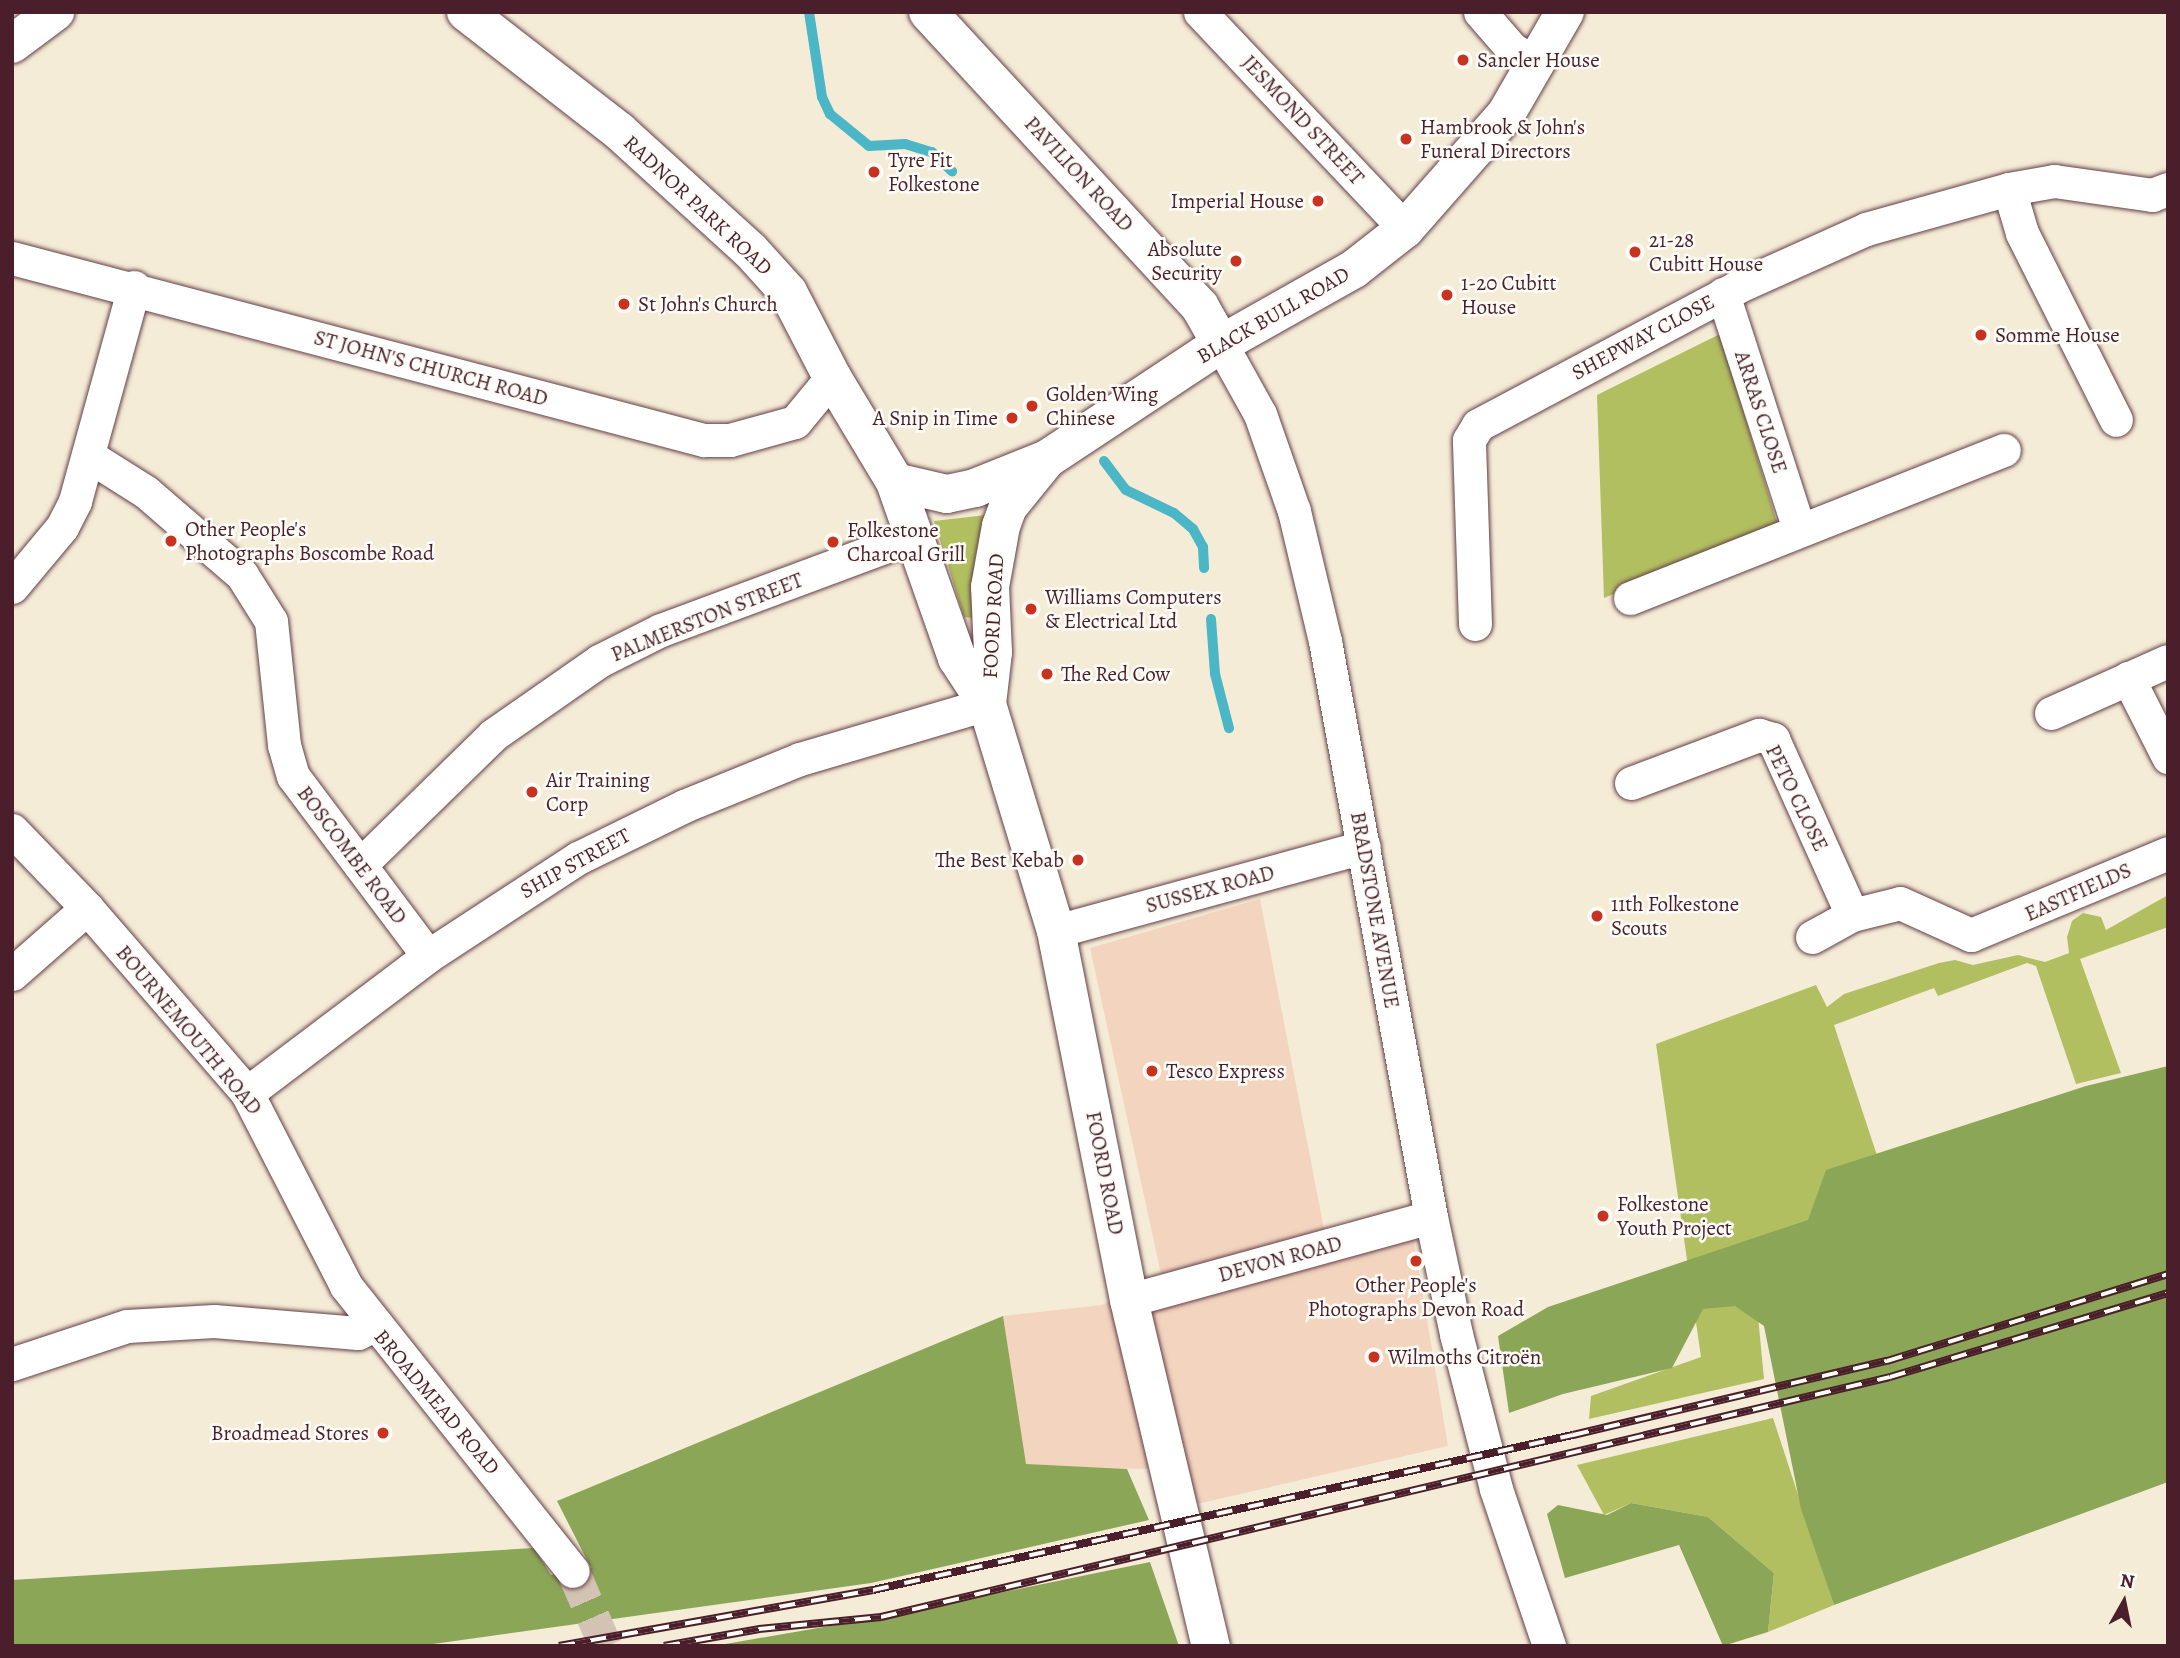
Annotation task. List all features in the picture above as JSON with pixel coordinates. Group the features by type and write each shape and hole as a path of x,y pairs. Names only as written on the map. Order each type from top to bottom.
{"main road":[{"path":"12,44 55,12"},
{"name":"RADNOR PARK ROAD","path":"466,12 619,131 750,250 788,292 832,377 895,482"},
{"name":"PAVILION ROAD","path":"928,12 1200,307 1221,344"},
{"name":"BLACK BULL ROAD","path":"895,482 922,492 962,492 1046,459 1221,344 1354,269 1405,229 1506,114 1565,12"},
{"name":"FOORD ROAD","path":"987,704 993,652 990,587 1001,526 1008,507 1046,459"},
{"name":"FOORD ROAD","path":"895,482 957,659 987,704 1056,931 1129,1300 1211,1646"}],"street":[{"name":"JESMOND STREET","path":"1200,12 1405,229"},
{"path":"1480,12 1512,49 1537,64"},
{"name":"SHEPWAY CLOSE","path":"1475,624 1472,431 1723,294 1866,229 2009,188 2054,181 2152,195 2168,189"},
{"path":"2009,188 2022,233 2116,420"},
{"name":"ST JOHN'S CHURCH ROAD","path":"12,258 134,287 704,440 730,440 795,422 832,377"},
{"path":"12,587 62,527 89,456 134,287"},
{"name":"ARRAS CLOSE","path":"1723,294 1799,529"},
{"name":"BRADSTONE AVENUE","path":"1221,344 1260,414 1294,511 1325,641 1431,1217 1496,1489 1549,1646"},
{"path":"1630,598 2004,450"},
{"name":"BOSCOMBE ROAD","path":"89,456 146,492 242,575 271,621 284,745 293,776 428,956"},
{"name":"PALMERSTON STREET","path":"360,865 493,735 598,661 661,630 914,536"},
{"path":"2051,713 2168,661"},
{"path":"2128,678 2168,757"},
{"name":"SHIP STREET","path":"247,1093 428,956 578,858 684,806 800,759 987,704"},
{"name":"PETO CLOSE","path":"1631,783 1759,735 1773,739 1852,915"},
{"name":"BOURNEMOUTH ROAD","path":"12,830 87,908 247,1093 337,1269 376,1324"},
{"name":"SUSSEX ROAD","path":"1056,931 1364,847"},
{"name":"EASTFIELDS","path":"1852,915 1900,902 1950,929 1971,935 1989,932 2168,853"},
{"path":"12,974 87,908"},
{"path":"1812,937 1852,915"},
{"name":"DEVON ROAD","path":"1129,1300 1431,1217"},
{"name":"BROADMEAD ROAD","path":"12,1364 127,1326 214,1321 358,1333 376,1324 573,1571"}],"shaded area":[{"path":"1260,899 1325,1234 1409,1211 1448,1446 1158,1513 1149,1469 1025,1467 1003,1316 1102,1305 1163,1283 1090,948"}],"green space":[{"path":"1720,334 1778,526 1604,598 1597,395"},
{"path":"986,515 975,558 974,618 964,617 934,521"},
{"path":"2168,895 2168,927 2080,959 2121,1073 2076,1084 2036,966 2027,963 1938,996 1934,988 1834,1025 1894,1207 1758,1316 1764,1379 1589,1419 1591,1396 1701,1357 1656,1044 1816,985 1827,1007 1844,994 1939,963 1955,960 1973,965 2018,955 2045,962 2069,953 2067,937 2072,921 2083,913 2101,917 2106,930"},
{"path":"2168,1066 2168,1482 1834,1605 1801,1509 1764,1326 1735,1306 1703,1309 1672,1368 1563,1394 1509,1413 1498,1336 1548,1307 1808,1220 1826,1170 2086,1086"},
{"path":"1003,1316 1026,1464 1127,1469 1149,1520 871,1583 419,1646 12,1646 12,1580 534,1548 551,1575 591,1568 557,1501"},
{"path":"1773,1418 1834,1605 1768,1632 1774,1573 1708,1517 1631,1503 1604,1515 1577,1465"},
{"path":"1631,1503 1708,1517 1774,1573 1768,1632 1723,1646 1679,1545 1565,1578 1547,1514 1558,1505 1607,1515"},
{"path":"1150,1562 1179,1646 714,1646 881,1617"}],"waterway":[{"path":"809,12 822,97 830,114 869,146 905,144 932,152 952,171"},
{"path":"1104,461 1126,490 1174,513 1193,529 1203,547 1204,568"},
{"path":"1211,619 1215,674 1229,728"}],"tunnel":[{"path":"573,1571 606,1646"}],"railway":[{"path":"559,1646 873,1590 1573,1435 1887,1361 2168,1274"},
{"path":"664,1646 759,1629 881,1617 1890,1377 2168,1293"}],"place":[{"name":"Sancler House","path":"1463,60"},
{"name":"Hambrook & John's Funeral Directors","path":"1406,139"},
{"name":"Tyre Fit Folkestone","path":"874,172"},
{"name":"Imperial House","path":"1318,201"},
{"name":"21-28 Cubitt House","path":"1635,252"},
{"name":"Absolute Security","path":"1236,261"},
{"name":"1-20 Cubitt House","path":"1447,295"},
{"name":"St John's Church","path":"624,304"},
{"name":"Somme House","path":"1981,335"},
{"name":"Golden Wing Chinese","path":"1032,406"},
{"name":"A Snip in Time","path":"1012,418"},
{"name":"Other People's Photographs Boscombe Road","path":"171,541"},
{"name":"Folkestone Charcoal Grill","path":"833,542"},
{"name":"Williams Computers & Electrical Ltd","path":"1031,609"},
{"name":"The Red Cow","path":"1047,674"},
{"name":"Air Training Corp","path":"532,792"},
{"name":"The Best Kebab","path":"1078,860"},
{"name":"11th Folkestone Scouts","path":"1597,916"},
{"name":"Tesco Express","path":"1152,1071"},
{"name":"Folkestone Youth Project","path":"1603,1216"},
{"name":"Other People's Photographs Devon Road","path":"1416,1261"},
{"name":"Wilmoths Citroën","path":"1374,1357"},
{"name":"Broadmead Stores","path":"383,1433"}]}
